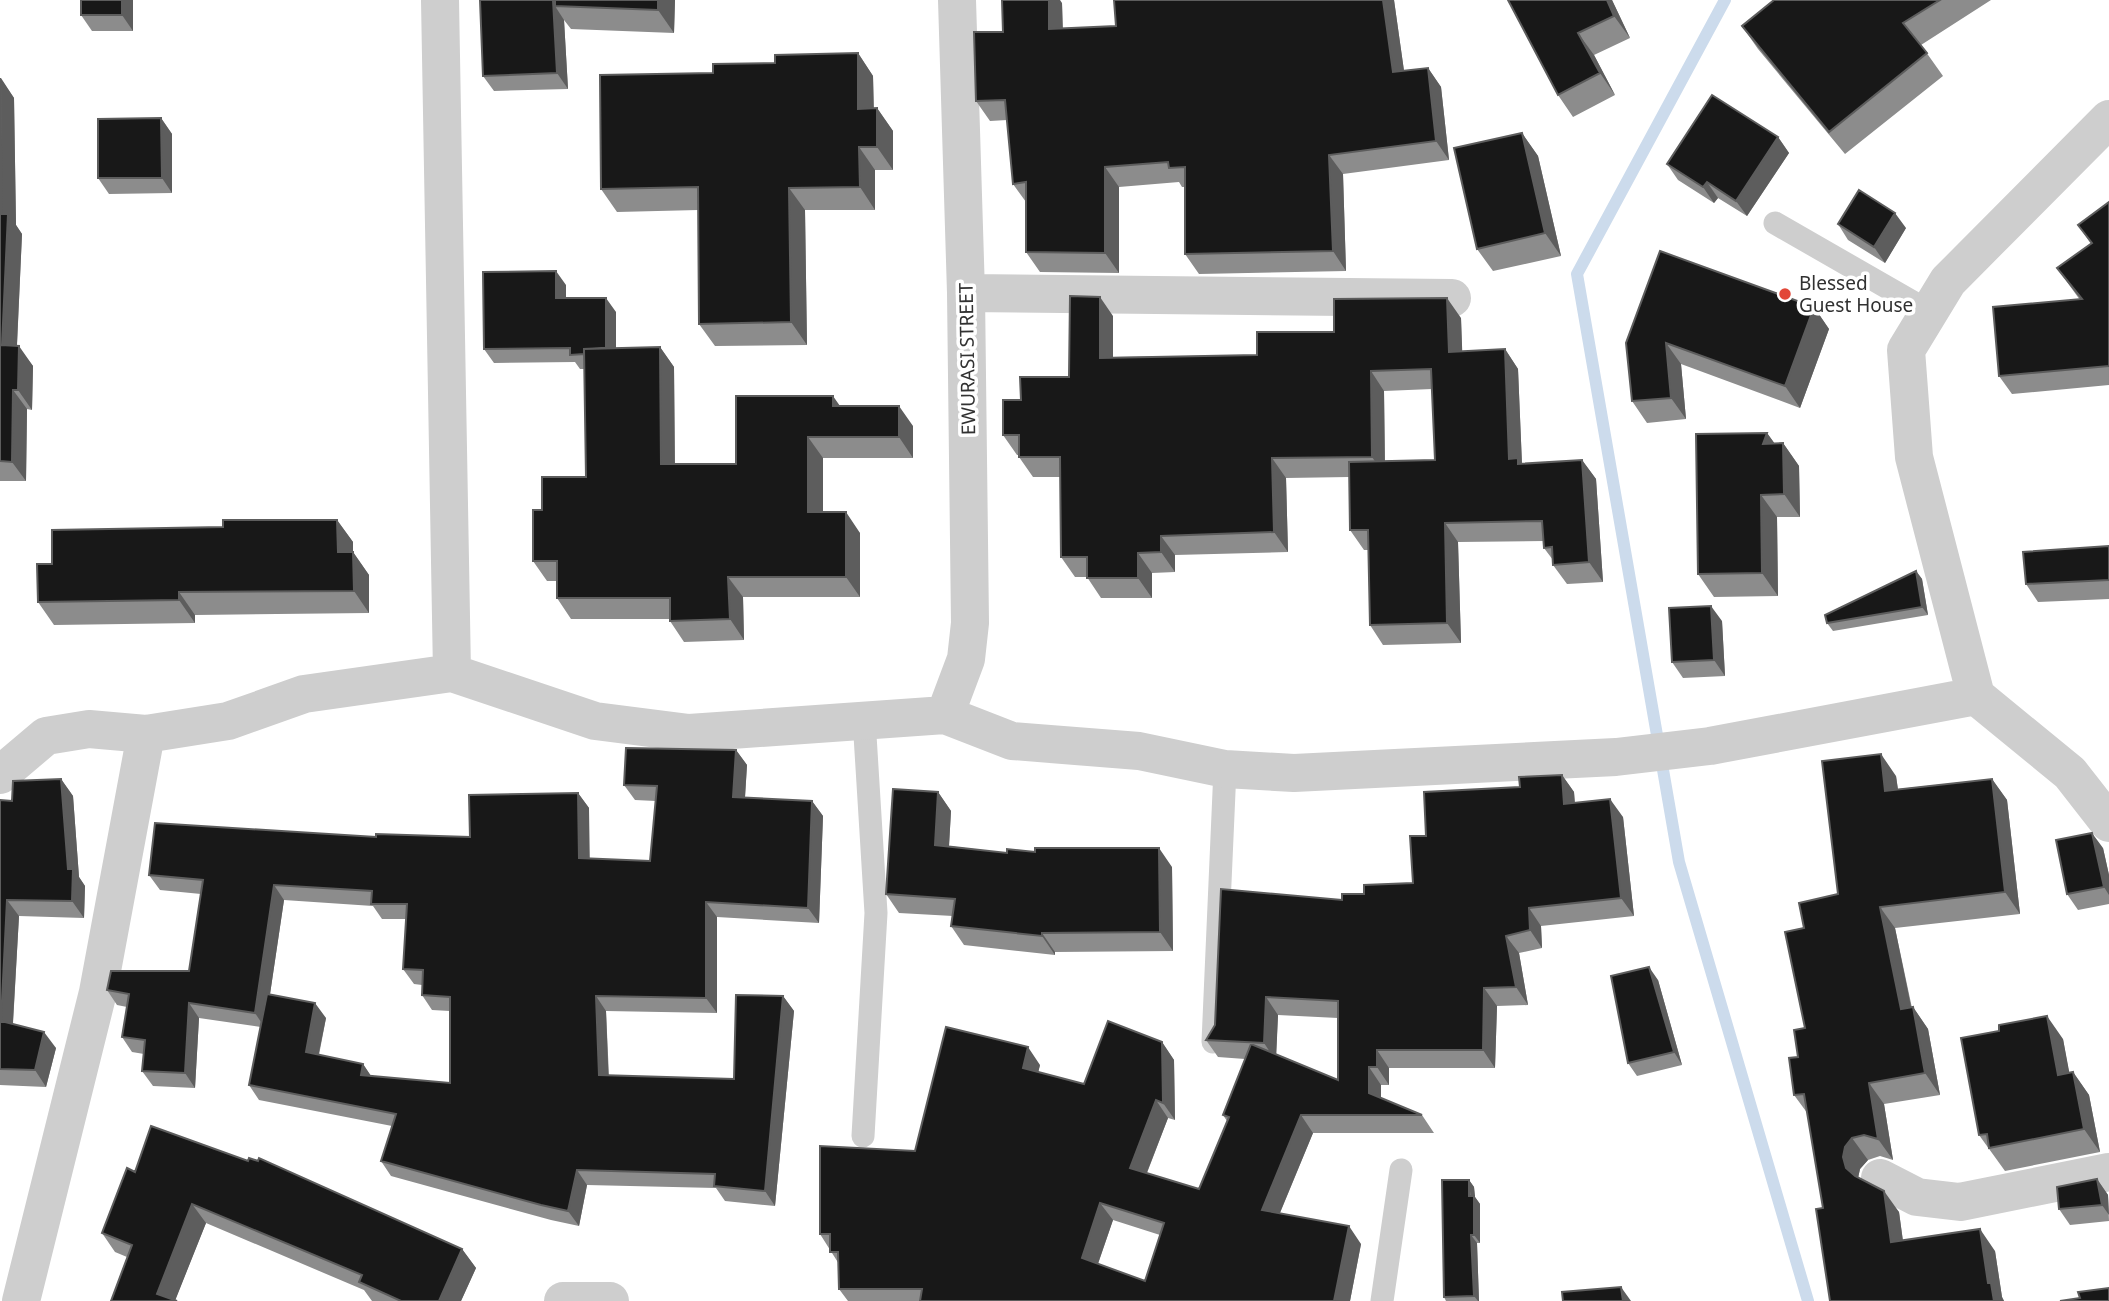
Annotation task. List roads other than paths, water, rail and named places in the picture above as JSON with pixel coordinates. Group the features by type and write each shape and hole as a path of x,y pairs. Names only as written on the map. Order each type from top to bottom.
{"street":[{"path":"440,0 453,673"},
{"name":"EWURASI STREET","path":"945,715 966,659 970,623 966,293 957,0"},
{"path":"2109,119 1948,281 1906,350 1914,457 1976,696 2070,773 2109,823"},
{"path":"966,293 1452,298"},
{"path":"0,775 46,736 89,729 146,734 228,721 304,694 453,673 596,721 689,733 945,715 1013,741 1139,751 1225,769 1294,773 1616,757 1710,746 1976,696"},
{"path":"21,1301 98,992 146,734"},
{"path":"1880,1178 1917,1197 1961,1202 2109,1172"},
{"path":"563,1301 610,1301"}],"lane":[{"path":"1775,223 1930,312"},
{"path":"863,1136 876,913 864,719"},
{"path":"1213,1042 1225,769"},
{"path":"1382,1301 1401,1170"}],"waterway":[{"path":"1725,0 1577,274 1679,862 1808,1301"}],"place":[{"name":"Blessed Guest House","path":"1785,294"}]}
